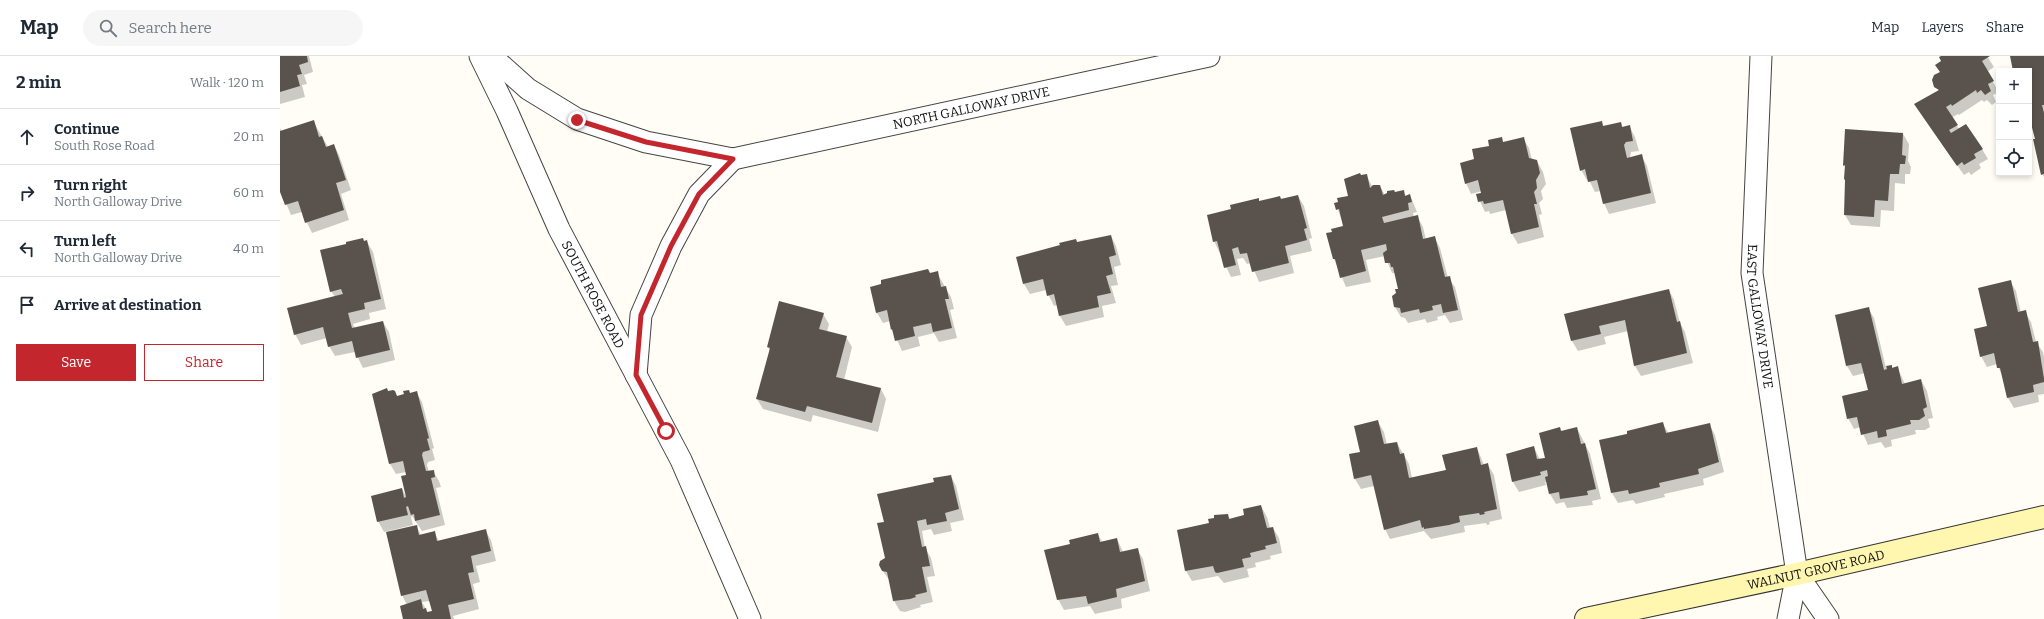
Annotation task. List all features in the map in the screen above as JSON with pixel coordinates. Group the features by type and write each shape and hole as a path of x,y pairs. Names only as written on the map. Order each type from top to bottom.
{"main road":[{"name":"WALNUT GROVE ROAD","path":"1586,619 1797,574 2044,518"}],"street":[{"name":"SOUTH ROSE ROAD","path":"480,56 507,111 559,228 681,460 750,619"},
{"name":"NORTH GALLOWAY DRIVE","path":"491,56 528,89 577,120 646,142 733,159 1208,56"},
{"name":"EAST GALLOWAY DRIVE","path":"1761,56 1752,273 1797,574"},
{"path":"636,375 641,315 671,246 699,194 733,159"},
{"path":"1788,619 1797,574"},
{"path":"1797,574 1828,619"}],"building":[{"path":"280,56 307,56 308,62 299,65 302,74 297,75 300,86 280,92"},
{"path":"1990,56 1982,61 1994,81 1988,84 1991,91 1985,95 1981,90 1977,93 1976,90 1952,106 1951,104 1946,107 1958,125 1949,130 1951,133 1966,124 1983,149 1974,154 1976,158 1964,165 1962,162 1957,166 1914,104 1939,90 1934,87 1932,80 1934,75 1940,72 1935,65 1941,61 1939,57"},
{"path":"2010,56 2044,56 2044,105 2042,105 2044,113 2044,174 2041,175 2032,128 2032,68 2012,68"},
{"path":"314,120 319,137 322,136 326,147 334,144 346,180 336,183 344,210 305,223 298,201 285,205 280,192 280,131"},
{"path":"1602,121 1603,126 1621,122 1622,127 1630,125 1633,141 1626,142 1624,145 1627,158 1642,154 1651,193 1603,204 1597,180 1588,182 1585,169 1580,171 1570,128"},
{"path":"1845,129 1903,133 1902,155 1906,156 1905,164 1900,164 1899,174 1890,174 1888,201 1875,200 1874,217 1844,215 1845,165 1843,166"},
{"path":"1502,137 1503,142 1524,137 1529,158 1537,160 1540,173 1536,180 1537,188 1534,192 1537,204 1534,204 1539,227 1511,234 1503,200 1484,204 1483,201 1478,202 1476,194 1481,193 1478,180 1465,184 1460,163 1474,159 1472,149 1489,146 1488,140"},
{"path":"1360,173 1361,175 1367,174 1370,188 1373,185 1380,185 1383,195 1387,193 1387,191 1394,190 1395,192 1404,190 1405,196 1410,194 1412,202 1408,203 1409,210 1382,217 1384,223 1418,215 1423,239 1435,236 1445,277 1450,276 1458,310 1443,313 1441,304 1432,306 1433,310 1420,313 1419,309 1401,313 1400,308 1394,307 1392,296 1396,293 1395,289 1398,289 1393,267 1391,267 1390,263 1385,263 1383,253 1387,250 1386,244 1361,250 1366,271 1340,278 1326,233 1332,232 1331,229 1343,226 1339,209 1336,210 1334,203 1338,202 1337,198 1348,196 1344,179"},
{"path":"1298,195 1307,228 1304,229 1307,240 1285,246 1289,263 1252,272 1247,253 1240,254 1238,247 1232,249 1236,265 1224,268 1217,241 1213,242 1207,215 1231,209 1230,205 1259,198 1259,201 1280,196 1281,199"},
{"path":"1111,235 1116,255 1109,257 1113,274 1106,276 1111,293 1097,296 1099,307 1059,316 1054,294 1047,296 1043,279 1023,284 1016,257 1076,239 1077,242"},
{"path":"363,238 364,241 367,240 381,299 364,303 365,309 348,313 352,328 383,321 390,350 356,358 352,341 328,347 323,327 294,335 287,308 343,294 341,289 330,292 320,250 346,244 346,242"},
{"path":"928,269 930,273 938,271 941,287 946,286 949,299 945,299 952,328 933,332 931,323 913,327 915,336 895,341 887,310 876,313 870,287 881,284 881,280"},
{"path":"2011,280 2018,312 2026,310 2033,342 2038,341 2044,382 2033,385 2034,392 2007,398 2000,368 1997,368 1994,353 1980,357 1974,329 1987,326 1978,288"},
{"path":"1669,289 1677,322 1680,321 1687,353 1634,366 1625,320 1599,326 1601,334 1571,341 1564,314"},
{"path":"779,301 824,313 819,329 847,336 836,377 881,388 872,423 807,406 805,412 756,399 770,348 767,347"},
{"path":"1869,307 1884,370 1887,369 1886,366 1892,365 1892,368 1898,366 1902,384 1921,379 1927,407 1923,409 1925,416 1919,420 1910,420 1911,424 1886,430 1887,436 1878,438 1877,431 1861,435 1857,417 1847,419 1842,396 1868,390 1861,363 1846,366 1835,315"},
{"path":"387,388 388,391 395,391 397,396 404,394 403,391 409,390 410,393 417,391 429,438 427,439 430,450 423,452 422,455 426,471 434,470 435,477 431,478 440,515 415,521 414,514 411,515 408,506 406,507 408,515 377,522 371,496 402,488 404,498 406,497 401,476 406,475 403,461 389,464 372,394"},
{"path":"1378,420 1384,444 1397,442 1400,454 1404,453 1409,478 1446,470 1442,455 1477,447 1481,465 1488,463 1497,509 1484,512 1485,514 1480,515 1479,513 1459,516 1460,522 1449,525 1424,529 1424,527 1422,528 1420,520 1384,530 1371,475 1354,479 1349,454 1360,452 1354,426"},
{"path":"1663,422 1666,433 1710,423 1719,462 1698,469 1699,474 1659,483 1660,487 1629,494 1628,490 1611,493 1599,440 1627,434 1627,431"},
{"path":"1560,427 1561,431 1577,427 1581,444 1585,443 1596,489 1587,491 1588,495 1560,499 1559,492 1549,494 1545,477 1548,476 1547,470 1540,472 1541,475 1512,482 1506,454 1534,446 1537,459 1545,458 1539,433"},
{"path":"951,475 959,509 945,513 947,521 927,525 926,519 917,521 922,547 926,546 930,566 922,567 927,592 915,595 916,597 910,599 893,601 887,572 882,571 879,565 880,561 885,558 877,523 884,522 877,494 934,482 933,478"},
{"path":"1261,505 1267,528 1273,527 1277,543 1265,546 1266,549 1250,553 1251,557 1242,559 1244,567 1217,573 1215,572 1213,566 1185,571 1177,530 1209,523 1208,519 1214,518 1214,515 1228,514 1229,519 1244,515 1243,509"},
{"path":"417,525 419,535 435,531 437,541 486,529 491,551 471,556 474,572 468,573 474,599 448,605 451,619 403,619 400,606 421,599 423,609 426,608 427,612 432,611 426,590 401,596 386,532"},
{"path":"1098,533 1100,542 1117,538 1120,552 1138,548 1145,581 1116,589 1117,597 1088,604 1086,596 1057,600 1044,550 1070,544 1069,540"}],"route":[{"path":"577,120 646,142 733,159 699,194 671,246 641,315 636,375 666,431"}]}
